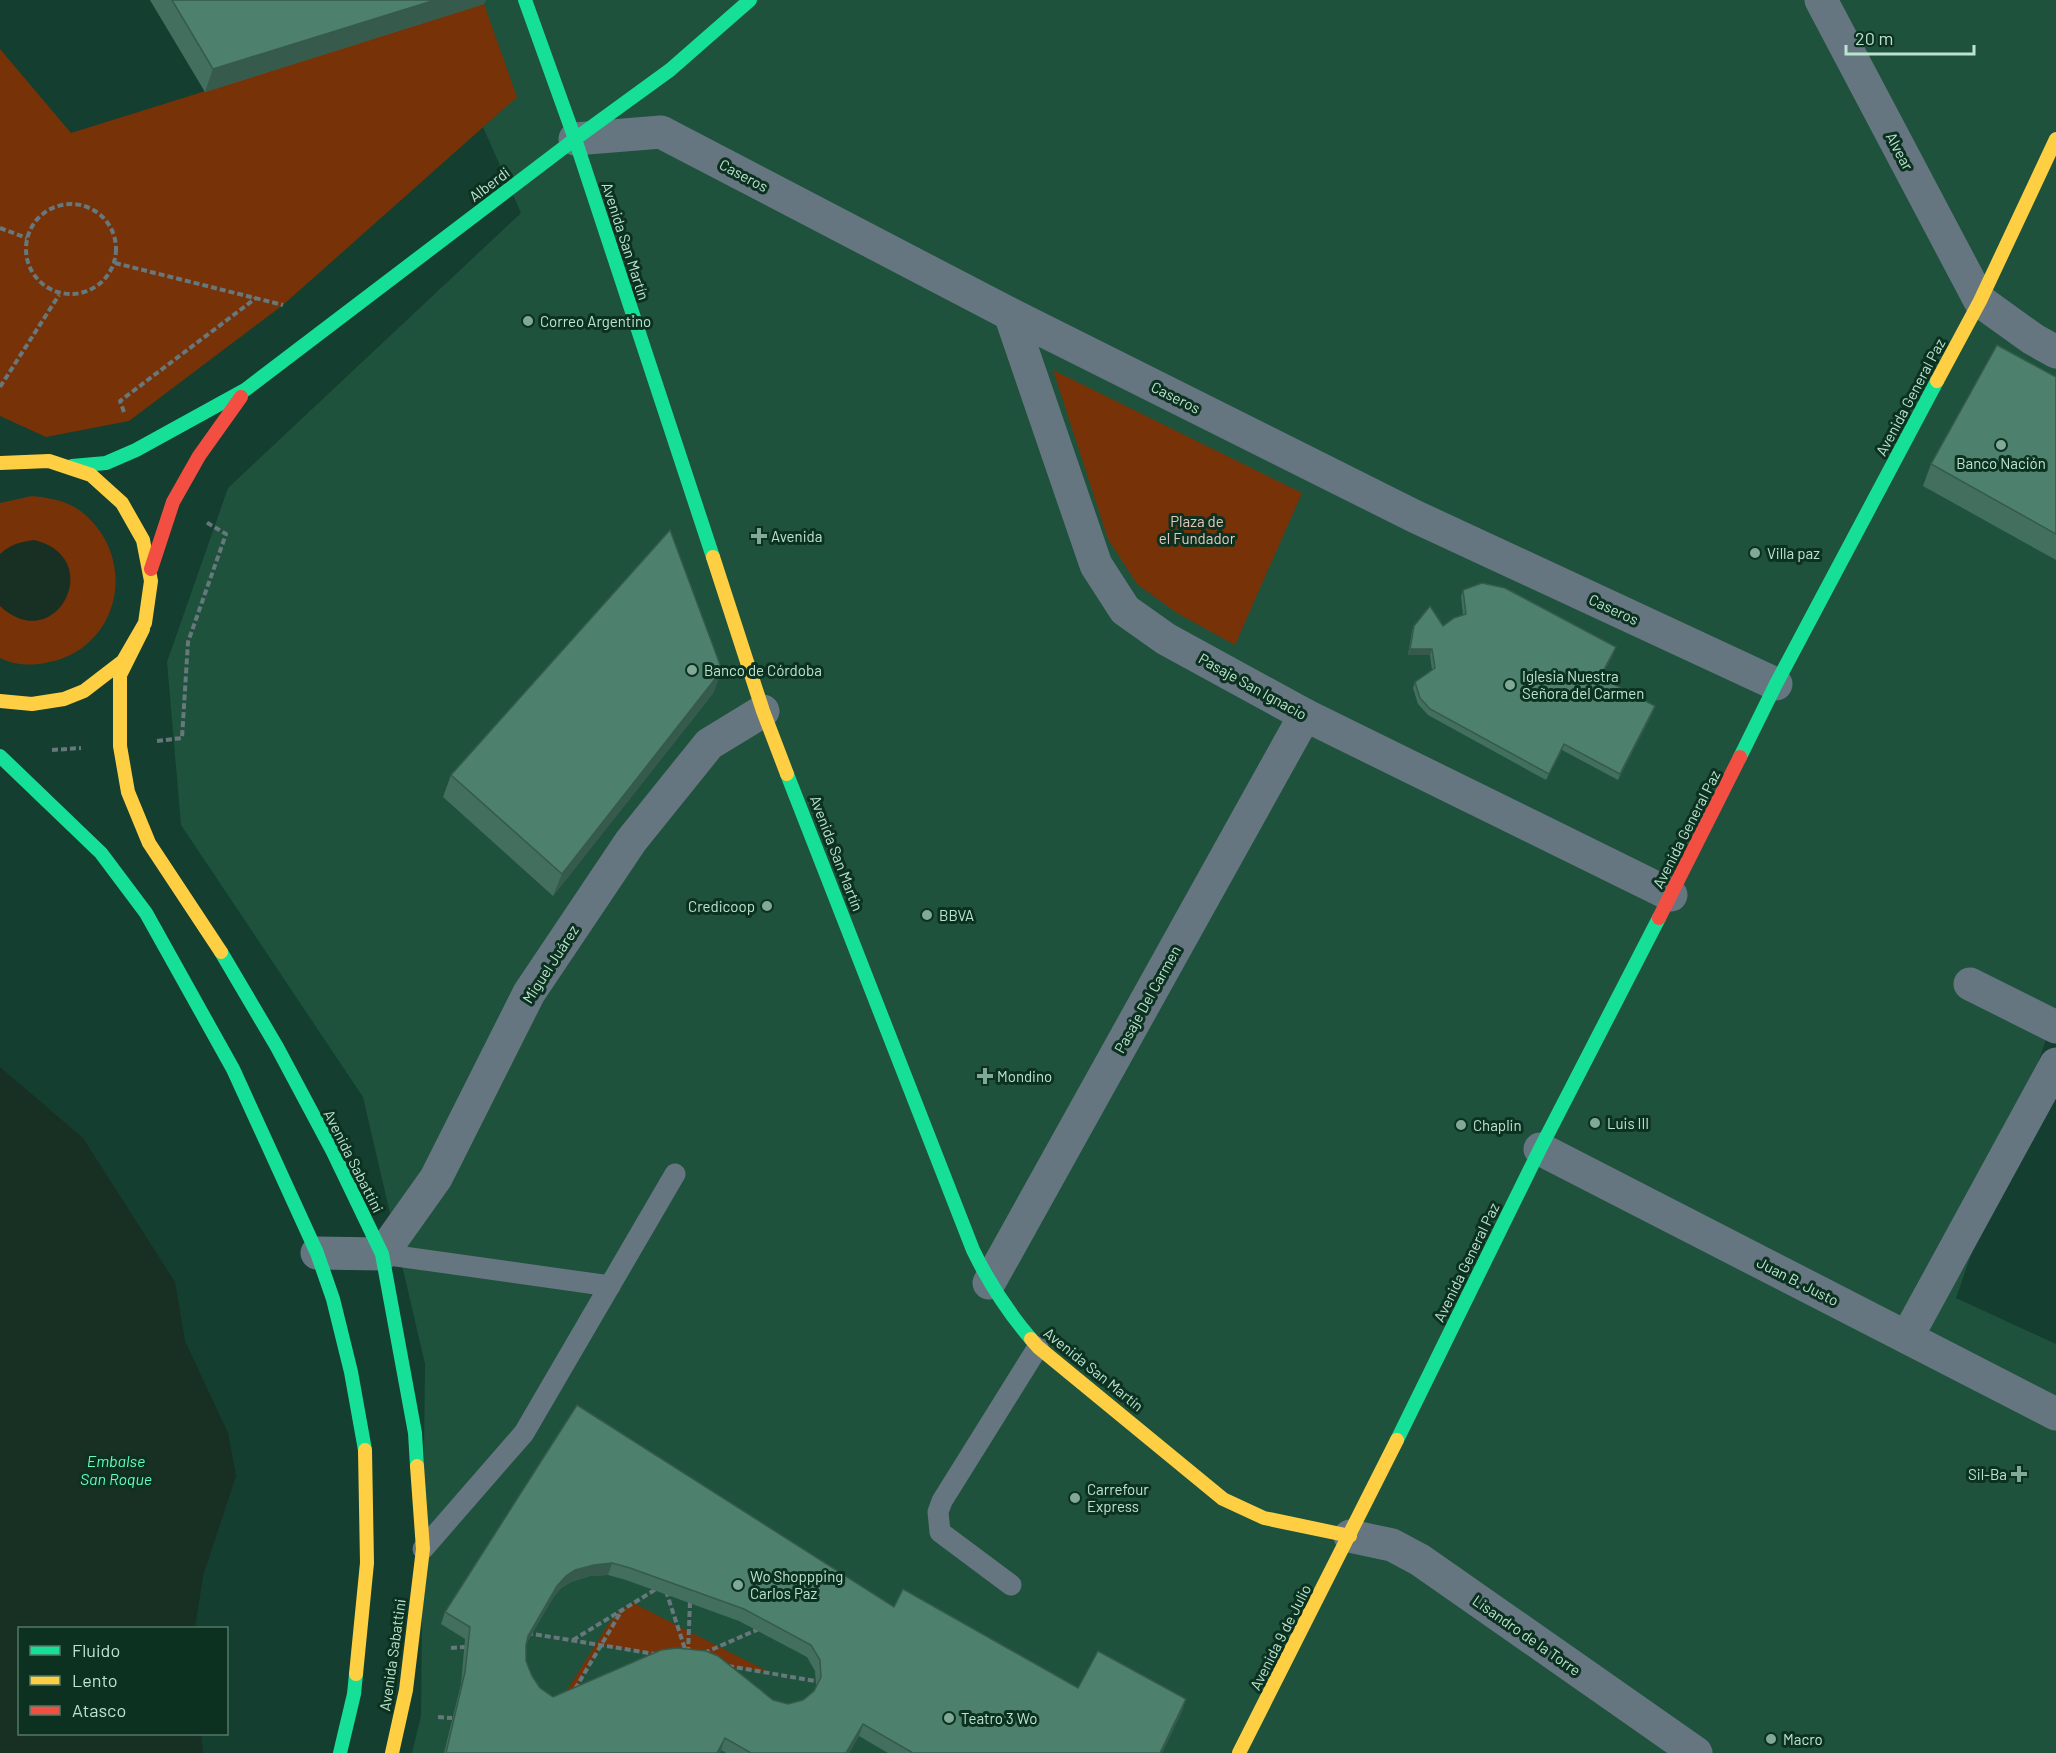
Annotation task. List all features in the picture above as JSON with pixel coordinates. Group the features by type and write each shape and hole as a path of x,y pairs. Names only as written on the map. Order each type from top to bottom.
{"main road":[{"name":"Avenida San Martín","path":"525,0 575,139 763,711 973,1250 989,1283 1011,1316 1038,1347 1124,1415 1223,1499 1264,1518 1350,1536"},
{"name":"Alberdi","path":"72,466 106,463 245,390 575,139 670,70 750,0"},
{"name":"Avenida General Paz","path":"1350,1536 1540,1149 1776,684 1980,301 2056,140"},
{"name":"Alberdi","path":"151,569 173,502 199,456 245,390"},
{"path":"0,453 72,466 102,482 126,507 143,536 151,569 150,600 143,629 125,659 99,683 68,699 35,705 4,703"},
{"path":"0,463 18,459 47,460"},
{"name":"Avenida Sabattini","path":"143,629 120,675 120,746 128,792 149,843 211,935 277,1047 333,1152 382,1254 415,1433 423,1549 406,1690 392,1753"},
{"path":"0,756 101,853 146,914 233,1069 317,1253 333,1299 349,1361 366,1453 367,1563 354,1694 340,1753"},
{"name":"Avenida 9 de Julio","path":"1239,1753 1350,1536"}],"street":[{"name":"Alvear","path":"1821,0 1980,301"},
{"name":"Caseros","path":"575,139 661,132 1010,314 1414,516 1776,684"},
{"path":"1980,301 2033,339 2056,352"},
{"name":"Pasaje San Ignacio","path":"1010,314 1096,565 1125,610 1166,639 1305,715 1671,894"},
{"name":"Miguel Juárez","path":"382,1254 436,1178 529,993 631,841 709,744 763,711"},
{"name":"Pasaje Del Carmen","path":"989,1283 1305,715"},
{"path":"1970,984 2056,1027"},
{"path":"1907,1337 2056,1064"},
{"name":"Juan B. Justo","path":"1540,1149 2056,1414"},
{"path":"317,1253 382,1254"},
{"name":"Lisandro de la Torre","path":"1350,1536 1392,1545 1419,1560 1696,1753"}],"lane":[{"path":"423,1549 524,1433 675,1174"},
{"path":"382,1254 610,1286"},
{"path":"1011,1585 939,1532 938,1512 942,1501 1038,1347"}],"path":[{"path":"66,203 83,205 99,213 112,227 117,244 115,263 106,279 91,291 59,295 42,284 30,271 26,255 27,238 35,221 48,210 66,203"},
{"path":"0,228 27,238"},
{"path":"115,263 283,305"},
{"path":"0,387 59,295"},
{"path":"573,1640 664,1584 688,1660 691,1601"},
{"path":"573,1692 622,1610"},
{"path":"698,1655 761,1628"},
{"path":"527,1633 656,1654"},
{"path":"448,1648 465,1647"},
{"path":"723,1665 825,1682"},
{"path":"439,1717 452,1718"}],"shaded area":[{"path":"150,0 2056,0 2056,1011 1956,1298 2056,1344 2056,1753 412,1753 421,1716 425,1364 363,1097 181,825 167,662 228,488 521,213 483,127 484,5 205,92"}],"green space":[{"path":"484,4 517,97 283,305 129,421 46,437 0,416 0,49 71,133"},
{"name":"Plaza de el Fundador","path":"1053,370 1302,493 1235,645 1177,613 1137,584 1108,539"},
{"path":"32,496 65,503 83,513 101,532 112,555 116,578 113,601 105,623 90,641 70,655 45,663 28,665 0,658 0,503"},
{"path":"633,1603 771,1673 601,1645 557,1720 551,1716 609,1623 617,1613"}],"water":[{"path":"34,540 56,550 68,565 70,583 65,599 54,613 39,620 20,619 0,606 0,554 16,544"},
{"name":"Embalse San Roque","path":"0,1067 83,1138 175,1282 185,1341 228,1433 236,1476 203,1576 195,1627 18,1627 18,1735 201,1735 203,1753 0,1753"}],"building":[{"path":"172,0 435,0 213,69"},
{"name":"Banco Nación","path":"1997,345 2056,377 2056,534 1931,464"},
{"path":"670,530 722,670 562,874 451,775"},
{"name":"Iglesia Nuestra Señora del Carmen","path":"1482,583 1505,588 1616,647 1600,677 1655,706 1620,774 1564,744 1549,774 1430,709 1420,698 1415,682 1435,668 1432,649 1410,649 1414,626 1430,606 1443,626 1454,618 1466,614 1463,590"},
{"name":"Wo Shoppping Carlos Paz","path":"577,1405 894,1607 903,1589 1078,1688 1098,1651 1186,1699 1160,1753 913,1753 863,1724 846,1753 751,1753 725,1738 717,1753 446,1753 465,1672 470,1627 445,1612","holes":["612,1563 744,1609 811,1645 820,1660 821,1677 814,1691 803,1700 788,1704 773,1700 718,1656 706,1651 677,1648 661,1650 553,1697 540,1688 532,1676 526,1661 526,1645 528,1636 557,1586 575,1570 594,1565"]}],"traffic: fast":[{"path":"525,0 575,139 713,557"},
{"path":"72,466 106,463 136,450 245,390 575,139 670,70 750,0"},
{"path":"1740,757 1776,684 1937,381"},
{"path":"0,756 101,853 146,913 233,1069 317,1253 333,1299 351,1372 365,1450"},
{"path":"787,774 973,1250 999,1296 1031,1339"},
{"path":"1397,1440 1540,1149 1659,918"},
{"path":"221,952 277,1047 333,1152 382,1254 415,1433 417,1466"},
{"path":"340,1753 354,1694 356,1674"}],"traffic: slow":[{"path":"1937,381 1980,301 2056,139"},
{"path":"0,463 49,461 91,475 122,503 143,540 151,581 145,623 123,661 84,691 64,699 32,704 0,701"},
{"path":"713,557 763,711 787,774"},
{"path":"143,629 120,675 120,746 128,792 149,843 221,952"},
{"path":"1031,1339 1223,1499 1264,1518 1350,1536"},
{"path":"1239,1753 1397,1440"},
{"path":"356,1674 367,1563 365,1450"},
{"path":"392,1753 406,1690 423,1549 417,1466"}],"traffic: jam":[{"path":"151,569 173,502 199,456 241,397"},
{"path":"1659,918 1740,757"}],"place":[{"name":"Correo Argentino","path":"528,321"},
{"name":"Banco Nación","path":"2001,445"},
{"name":"Avenida","path":"759,536"},
{"name":"Villa paz","path":"1755,553"},
{"name":"Banco de Córdoba","path":"692,670"},
{"name":"Iglesia Nuestra Señora del Carmen","path":"1510,685"},
{"name":"Credicoop","path":"767,906"},
{"name":"BBVA","path":"927,915"},
{"name":"Mondino","path":"985,1076"},
{"name":"Luis III","path":"1595,1123"},
{"name":"Chaplin","path":"1461,1125"},
{"name":"Sil-Ba","path":"2019,1474"},
{"name":"Carrefour Express","path":"1075,1498"},
{"name":"Wo Shoppping Carlos Paz","path":"738,1585"},
{"name":"Teatro 3 Wo","path":"949,1718"},
{"name":"Macro","path":"1771,1739"}]}
